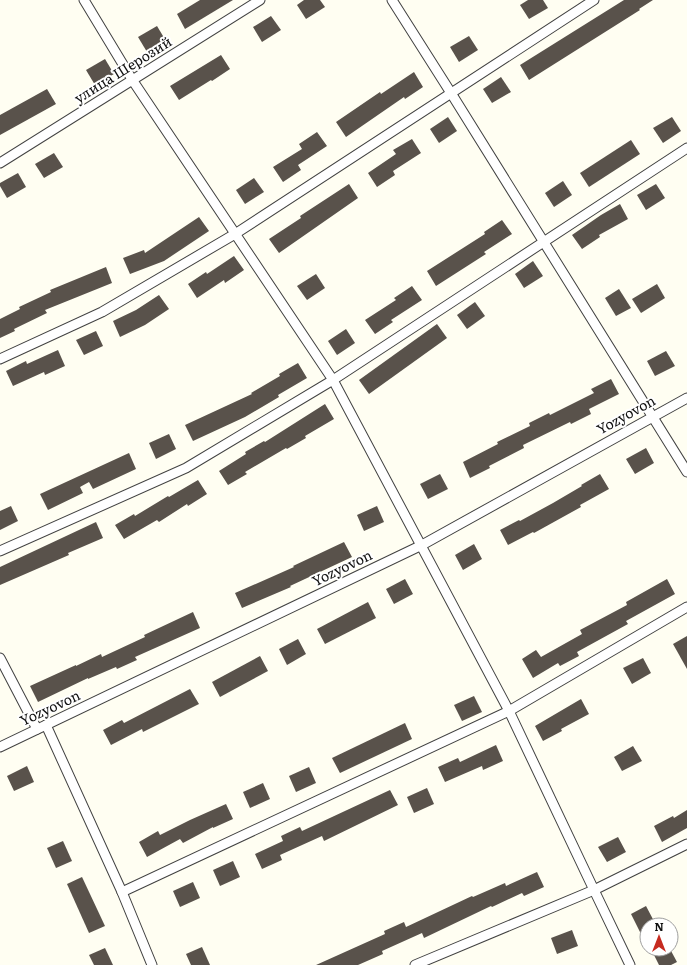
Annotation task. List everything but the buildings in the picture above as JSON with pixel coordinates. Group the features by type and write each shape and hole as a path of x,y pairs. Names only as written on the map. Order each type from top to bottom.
{"street":[{"path":"84,0 133,81 333,380 509,711 630,965"},
{"name":"улица Шерозий","path":"0,163 260,0"},
{"path":"392,0 687,472"},
{"path":"0,359 102,312 235,234 594,0"},
{"path":"0,551 186,468 333,380 687,148"},
{"name":"Yozyovon","path":"0,747 422,545 687,398"},
{"path":"122,892 509,711 687,607"},
{"path":"0,658 36,729"},
{"path":"46,725 122,892 152,965"},
{"path":"415,965 594,890 687,844"}]}
